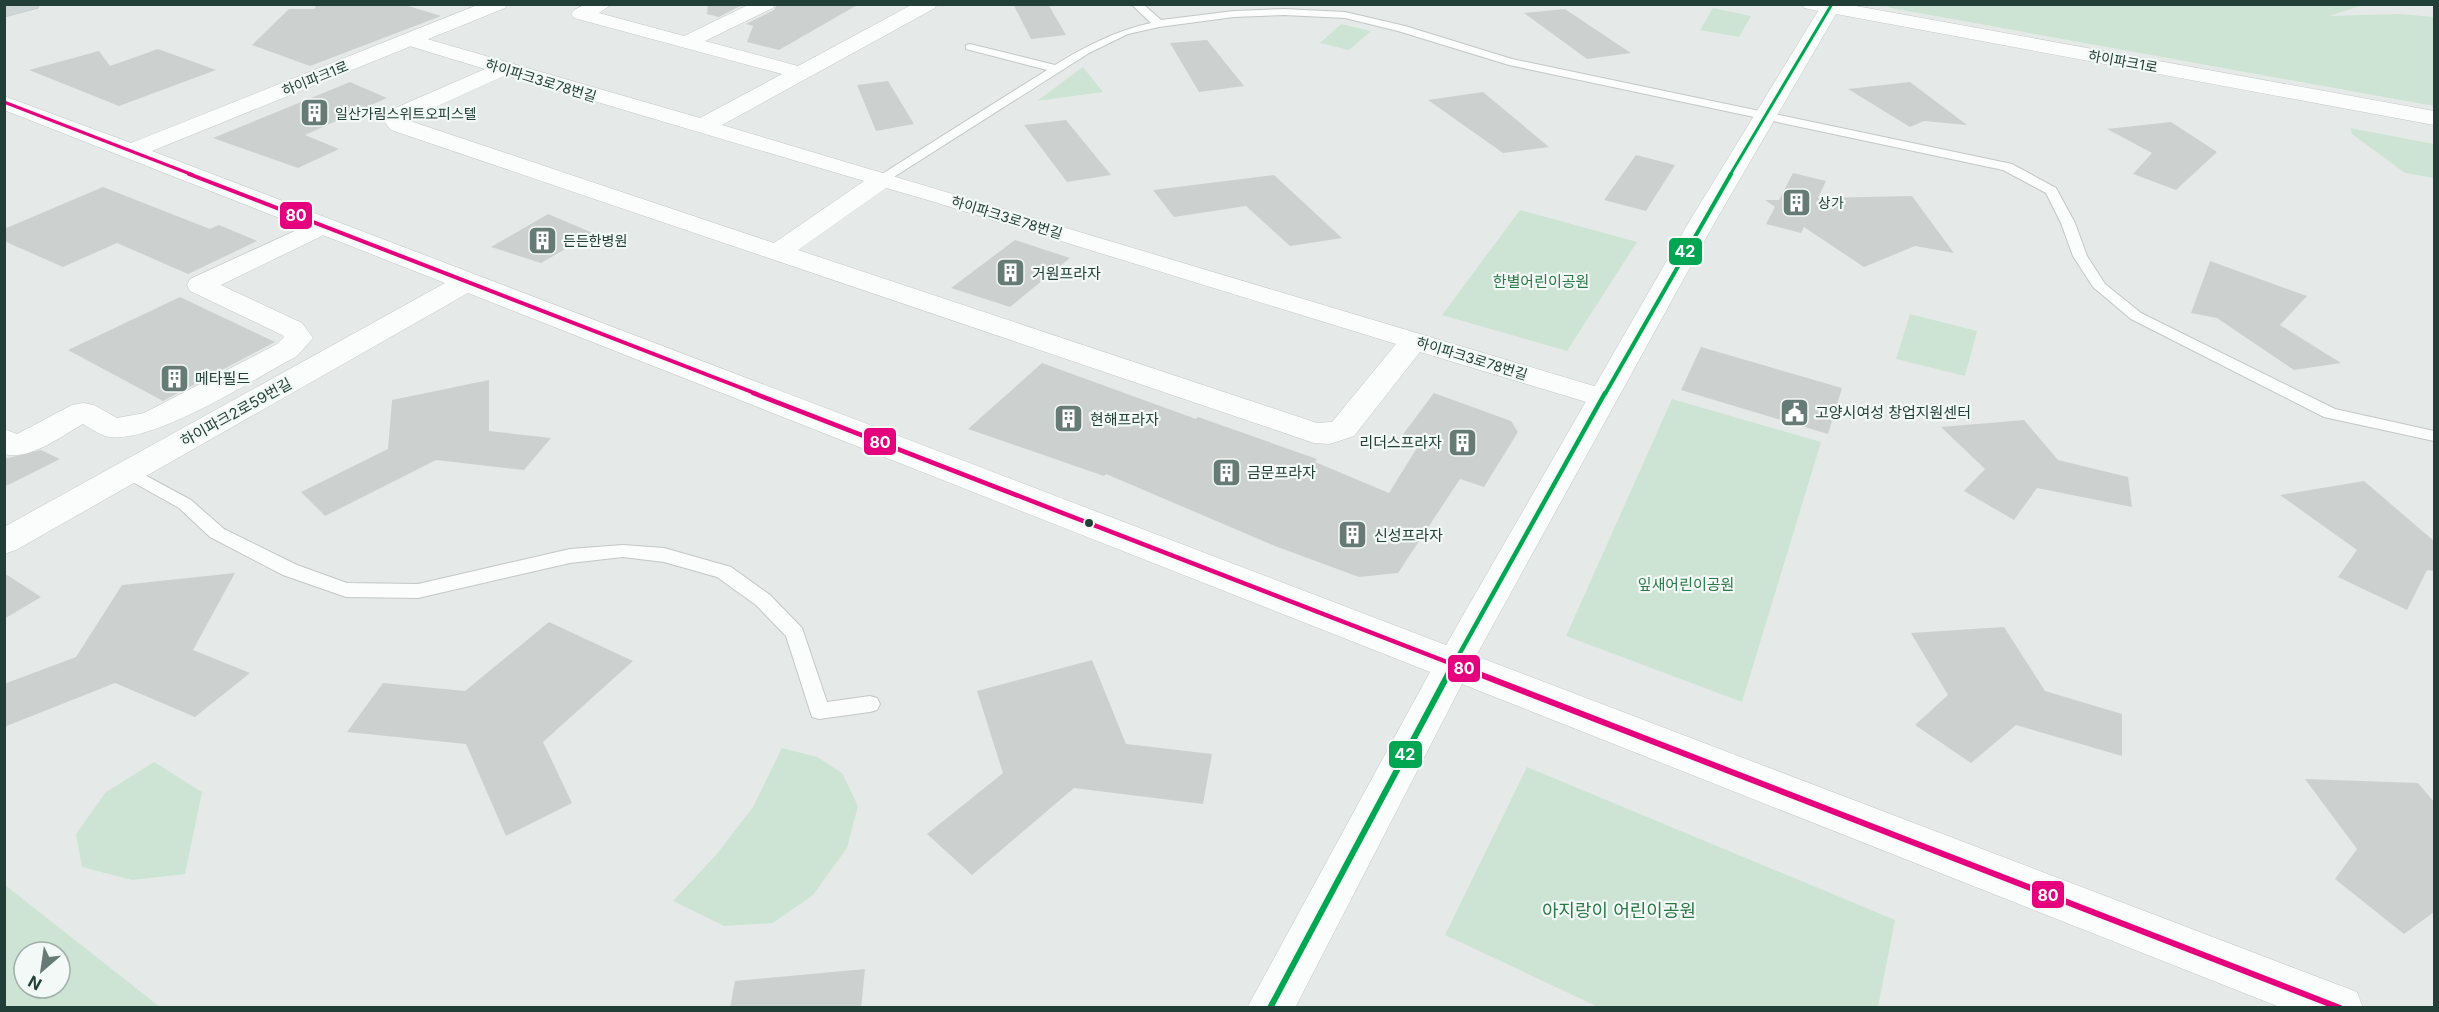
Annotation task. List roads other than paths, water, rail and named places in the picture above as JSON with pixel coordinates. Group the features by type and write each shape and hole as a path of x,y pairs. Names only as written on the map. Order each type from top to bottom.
{"main road":[{"path":"4,11 31,4"}],"street":[{"name":"하이파크1로","path":"132,152 498,4"},
{"path":"603,4 581,14 801,73"},
{"path":"687,42 766,4"},
{"path":"704,126 928,4"},
{"name":"하이파크1로","path":"1825,6 2434,118"},
{"path":"1270,1008 1453,665 1765,117 1825,6"},
{"name":"하이파크3로78번길","path":"410,40 881,179 1603,398"},
{"path":"502,69 400,114 394,120 399,125 1314,433 1330,434 1343,429 1414,341"},
{"path":"4,102 2340,1008"},
{"path":"778,252 867,192 881,179"},
{"path":"4,439 16,447 83,412 113,428 153,421 287,350 299,338 292,329 200,285 323,226"},
{"name":"하이파크2로59번길","path":"4,542 467,282"}],"lane":[{"path":"1136,4 1159,24"},
{"path":"881,179 1085,51 1124,32 1159,24 1254,14 1345,15 1412,31 1509,62 2007,167 2051,191 2080,256 2100,287 2136,316 2331,413 2434,436"},
{"path":"970,47 1058,69"},
{"path":"129,472 185,504 217,533 290,570 346,590 418,591 570,556 623,551 664,555 724,572 763,600 795,633 819,711 870,704"}],"place":[{"name":"일산가림스위트오피스텔","path":"314,113"},
{"name":"상가","path":"1797,202"},
{"name":"든든한병원","path":"542,240"},
{"name":"거원프라자","path":"1011,273"},
{"name":"메타필드","path":"174,378"},
{"name":"고양시여성 창업지원센터","path":"1794,412"},
{"name":"현해프라자","path":"1069,419"},
{"name":"리더스프라자","path":"1463,442"},
{"name":"금문프라자","path":"1226,472"},
{"name":"신성프라자","path":"1353,535"}],"park label":[{"name":"한별어린이공원","path":"1541,281"},
{"name":"잎새어린이공원","path":"1686,584"},
{"name":"아지랑이 어린이공원","path":"1619,910"}]}
